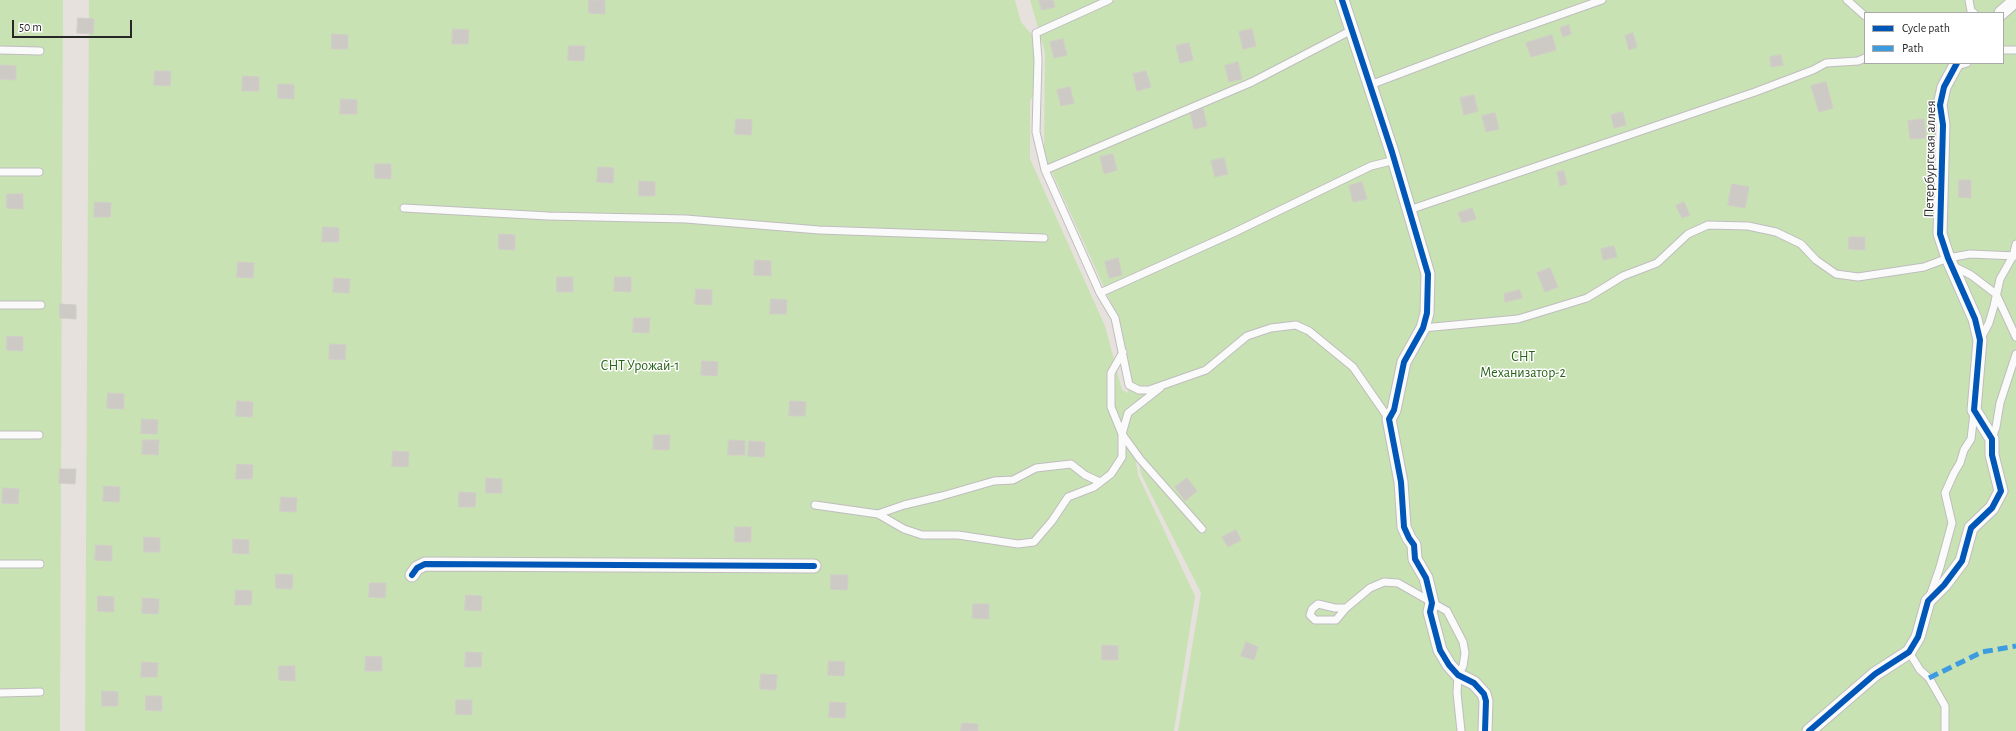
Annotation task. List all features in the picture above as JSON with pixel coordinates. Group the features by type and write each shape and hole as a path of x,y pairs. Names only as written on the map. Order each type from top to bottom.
{"street":[{"path":"1342,0 1395,160 1428,274 1427,313 1423,328 1404,362 1394,410 1389,419 1401,482 1404,526 1414,545 1415,558 1426,578 1431,600 1430,612 1440,650 1449,665 1458,675 1474,683 1484,694 1486,701 1485,731"},
{"path":"2002,12 2016,0"},
{"name":"Петербургская аллея","path":"1959,64 1944,87 1940,105 1943,125 1940,234 1974,319 1980,340"},
{"path":"1809,731 1875,674 1908,652 1918,637 1928,601 1954,573 1962,561 1971,528 1979,519 1986,515 1999,498 2001,491 1992,455 1992,439 1974,410 1980,340"},
{"path":"412,575 417,568 425,564 814,566"}],"lane":[{"path":"1109,0 1036,33 1038,60 1036,132 1045,170 1100,293 1115,318 1129,385 1139,390 1149,390 1206,370 1247,336 1271,328 1296,325 1309,331 1353,367 1389,419"},
{"path":"1370,85 1497,37 1602,0"},
{"path":"1847,0 1864,15"},
{"path":"1969,0 1972,12"},
{"path":"1045,170 1252,82 1352,30"},
{"path":"0,50 40,51"},
{"path":"2004,50 2016,50"},
{"path":"1409,210 1755,92 1813,70 1826,63 1858,61 1864,58"},
{"path":"1100,293 1232,234 1371,166 1395,160"},
{"path":"0,172 39,172"},
{"path":"404,208 548,216 686,219 819,230 1044,238"},
{"path":"1423,328 1518,319 1587,298 1623,276 1657,263 1688,234 1708,225 1748,226 1776,232 1801,244 1816,260 1836,274 1858,277 1924,267 1950,261 1970,254 2015,256"},
{"path":"1980,340 1989,323 2000,279 2015,256 2016,244"},
{"path":"1950,261 1972,275 1996,294 2016,337"},
{"path":"0,305 41,305"},
{"path":"1123,352 1111,373 1111,407 1122,434 1140,459 1202,529"},
{"path":"1992,439 1996,427 2000,403 2016,354"},
{"path":"815,505 878,514 904,529 922,535 958,535 1018,544 1034,542 1052,521 1068,497 1094,487 1111,474 1122,457 1122,434 1128,414 1164,384"},
{"path":"1928,601 1940,567 1952,523 1945,493 1971,438 1974,410"},
{"path":"0,435 39,435"},
{"path":"878,514 904,505 994,481 1013,480 1036,468 1071,464 1100,482"},
{"path":"0,564 40,564"},
{"path":"1346,608 1370,588 1384,582 1398,582 1431,600 1447,611 1464,642 1465,653 1463,666 1458,675 1457,693 1461,731"},
{"path":"1908,652 1920,670 1929,678 1945,706 1945,731"},
{"path":"0,693 40,692"}],"green space":[{"path":"0,0 63,0 60,731 0,731"},
{"path":"89,0 1015,0 1021,22 1032,35 1042,62 1034,94 1030,101 1030,159 1105,326 1122,390 1128,393 1118,318 1044,155 1045,52 1030,0 2016,0 2016,731 1178,731 1201,593 1141,474 1137,450 1135,454 1138,475 1195,596 1174,731 85,731"}],"building":[{"path":"589,0 605,0 605,14 589,13"},
{"path":"1039,0 1053,0 1055,7 1042,10"},
{"path":"78,18 94,19 93,34 77,33"},
{"path":"1569,25 1571,34 1563,37 1560,28"},
{"path":"453,29 469,30 468,44 452,44"},
{"path":"1252,29 1256,46 1243,49 1239,32"},
{"path":"1633,33 1637,47 1629,50 1625,36"},
{"path":"332,34 348,35 348,49 332,49"},
{"path":"1552,35 1556,50 1531,57 1526,43"},
{"path":"1063,39 1067,55 1054,58 1050,42"},
{"path":"1189,43 1193,60 1180,63 1176,46"},
{"path":"569,46 585,46 584,61 568,60"},
{"path":"1781,55 1783,65 1771,67 1770,57"},
{"path":"1238,62 1242,79 1229,82 1225,66"},
{"path":"0,65 16,66 16,80 0,79"},
{"path":"155,71 171,71 170,86 154,85"},
{"path":"1146,71 1151,87 1137,91 1133,74"},
{"path":"243,76 259,77 259,91 242,91"},
{"path":"1826,82 1833,108 1819,112 1811,86"},
{"path":"278,84 294,85 294,99 278,98"},
{"path":"1070,87 1074,103 1061,106 1057,90"},
{"path":"1474,95 1478,111 1464,115 1460,98"},
{"path":"341,99 357,100 357,114 340,114"},
{"path":"1203,109 1207,126 1194,129 1190,112"},
{"path":"1623,112 1626,125 1614,128 1611,115"},
{"path":"1495,113 1499,129 1486,132 1482,116"},
{"path":"736,119 752,120 751,135 735,134"},
{"path":"1924,119 1926,138 1910,139 1908,121"},
{"path":"1113,154 1117,170 1104,174 1100,157"},
{"path":"1224,158 1228,174 1215,177 1211,161"},
{"path":"375,164 391,164 391,179 375,178"},
{"path":"598,167 614,168 613,183 597,182"},
{"path":"1564,171 1567,184 1560,186 1557,172"},
{"path":"1959,180 1971,180 1971,198 1959,197"},
{"path":"639,181 655,182 655,196 639,196"},
{"path":"1362,182 1367,199 1353,202 1349,186"},
{"path":"1732,184 1749,187 1745,208 1728,205"},
{"path":"7,194 23,194 23,209 7,208"},
{"path":"95,202 111,203 110,217 94,217"},
{"path":"1684,202 1690,215 1682,218 1676,206"},
{"path":"1472,208 1476,219 1462,223 1458,213"},
{"path":"323,227 339,228 339,242 322,242"},
{"path":"499,234 515,235 515,250 499,249"},
{"path":"1849,237 1865,237 1865,250 1849,249"},
{"path":"1614,246 1617,257 1603,260 1601,249"},
{"path":"1118,258 1122,275 1109,278 1105,262"},
{"path":"755,260 771,261 771,276 754,275"},
{"path":"238,262 254,263 253,278 237,277"},
{"path":"1550,268 1558,287 1545,292 1537,273"},
{"path":"557,277 573,277 573,292 557,292"},
{"path":"615,277 631,277 631,292 614,291"},
{"path":"334,278 350,279 349,293 333,292"},
{"path":"696,289 712,290 712,305 695,304"},
{"path":"1520,290 1522,298 1505,302 1504,294"},
{"path":"771,299 787,300 786,314 770,314"},
{"path":"60,304 76,305 76,319 60,318"},
{"path":"634,318 650,318 649,333 633,332"},
{"path":"7,336 23,337 23,351 7,350"},
{"path":"330,344 346,345 345,360 329,359"},
{"path":"702,361 718,362 717,376 701,375"},
{"path":"108,393 124,394 124,409 107,408"},
{"path":"237,401 253,402 252,417 236,416"},
{"path":"790,401 806,402 805,416 789,416"},
{"path":"142,419 158,420 157,434 141,433"},
{"path":"654,435 670,435 669,450 653,449"},
{"path":"143,440 159,440 158,455 142,454"},
{"path":"729,440 745,441 745,455 728,455"},
{"path":"749,441 765,442 764,457 748,456"},
{"path":"393,451 409,452 408,467 392,466"},
{"path":"237,464 253,465 252,479 236,479"},
{"path":"60,469 76,469 75,484 59,483"},
{"path":"486,478 502,479 502,493 486,493"},
{"path":"1187,478 1197,491 1185,501 1175,487"},
{"path":"104,486 120,487 119,502 103,501"},
{"path":"3,488 19,489 18,504 2,503"},
{"path":"459,492 476,493 475,507 459,507"},
{"path":"281,497 297,498 296,512 280,511"},
{"path":"735,527 751,527 751,542 735,542"},
{"path":"1236,530 1241,540 1228,547 1222,537"},
{"path":"144,537 160,538 160,552 144,552"},
{"path":"233,539 249,540 249,554 233,553"},
{"path":"96,545 112,546 112,561 95,560"},
{"path":"276,574 293,575 292,589 276,588"},
{"path":"831,575 848,575 847,590 831,589"},
{"path":"370,583 386,583 385,598 369,597"},
{"path":"236,590 252,591 251,605 235,605"},
{"path":"466,595 482,596 481,611 465,610"},
{"path":"98,596 114,597 114,612 98,611"},
{"path":"143,598 159,599 158,614 142,613"},
{"path":"973,604 989,604 989,619 973,618"},
{"path":"1246,642 1258,647 1254,660 1241,656"},
{"path":"1102,645 1118,646 1118,660 1102,660"},
{"path":"466,652 482,653 481,667 465,667"},
{"path":"366,656 382,657 382,671 365,671"},
{"path":"829,661 845,662 844,676 828,675"},
{"path":"142,662 158,663 157,677 141,677"},
{"path":"279,666 295,666 295,681 279,680"},
{"path":"761,674 777,675 776,690 760,689"},
{"path":"102,691 118,692 118,706 102,706"},
{"path":"146,696 162,696 162,711 146,710"},
{"path":"456,700 472,700 472,715 456,714"},
{"path":"830,702 846,703 845,718 829,717"},
{"path":"962,723 978,724 978,731 961,731"}],"marked path":[{"path":"1929,678 1982,652 2016,646"}],"cycle path":[{"path":"1342,0 1392,152 1428,274 1427,313 1423,328 1404,362 1394,410 1389,419 1401,482 1404,527 1414,545 1415,559 1426,578 1432,603 1430,612 1440,650 1449,665 1458,675 1474,683 1484,694 1486,701 1485,731"},
{"path":"1809,731 1875,674 1909,652 1918,637 1928,601 1944,585 1962,561 1971,528 1992,508 2001,491 1992,455 1992,439 1974,410 1980,340 1975,319 1948,258 1940,234 1943,125 1940,105 1944,87 1956,64"},
{"path":"412,575 417,568 425,564 814,566"}],"park label":[{"name":"СНТ Урожай-1","path":"640,366"},
{"name":"СНТ Механизатор-2","path":"1523,366"}]}
